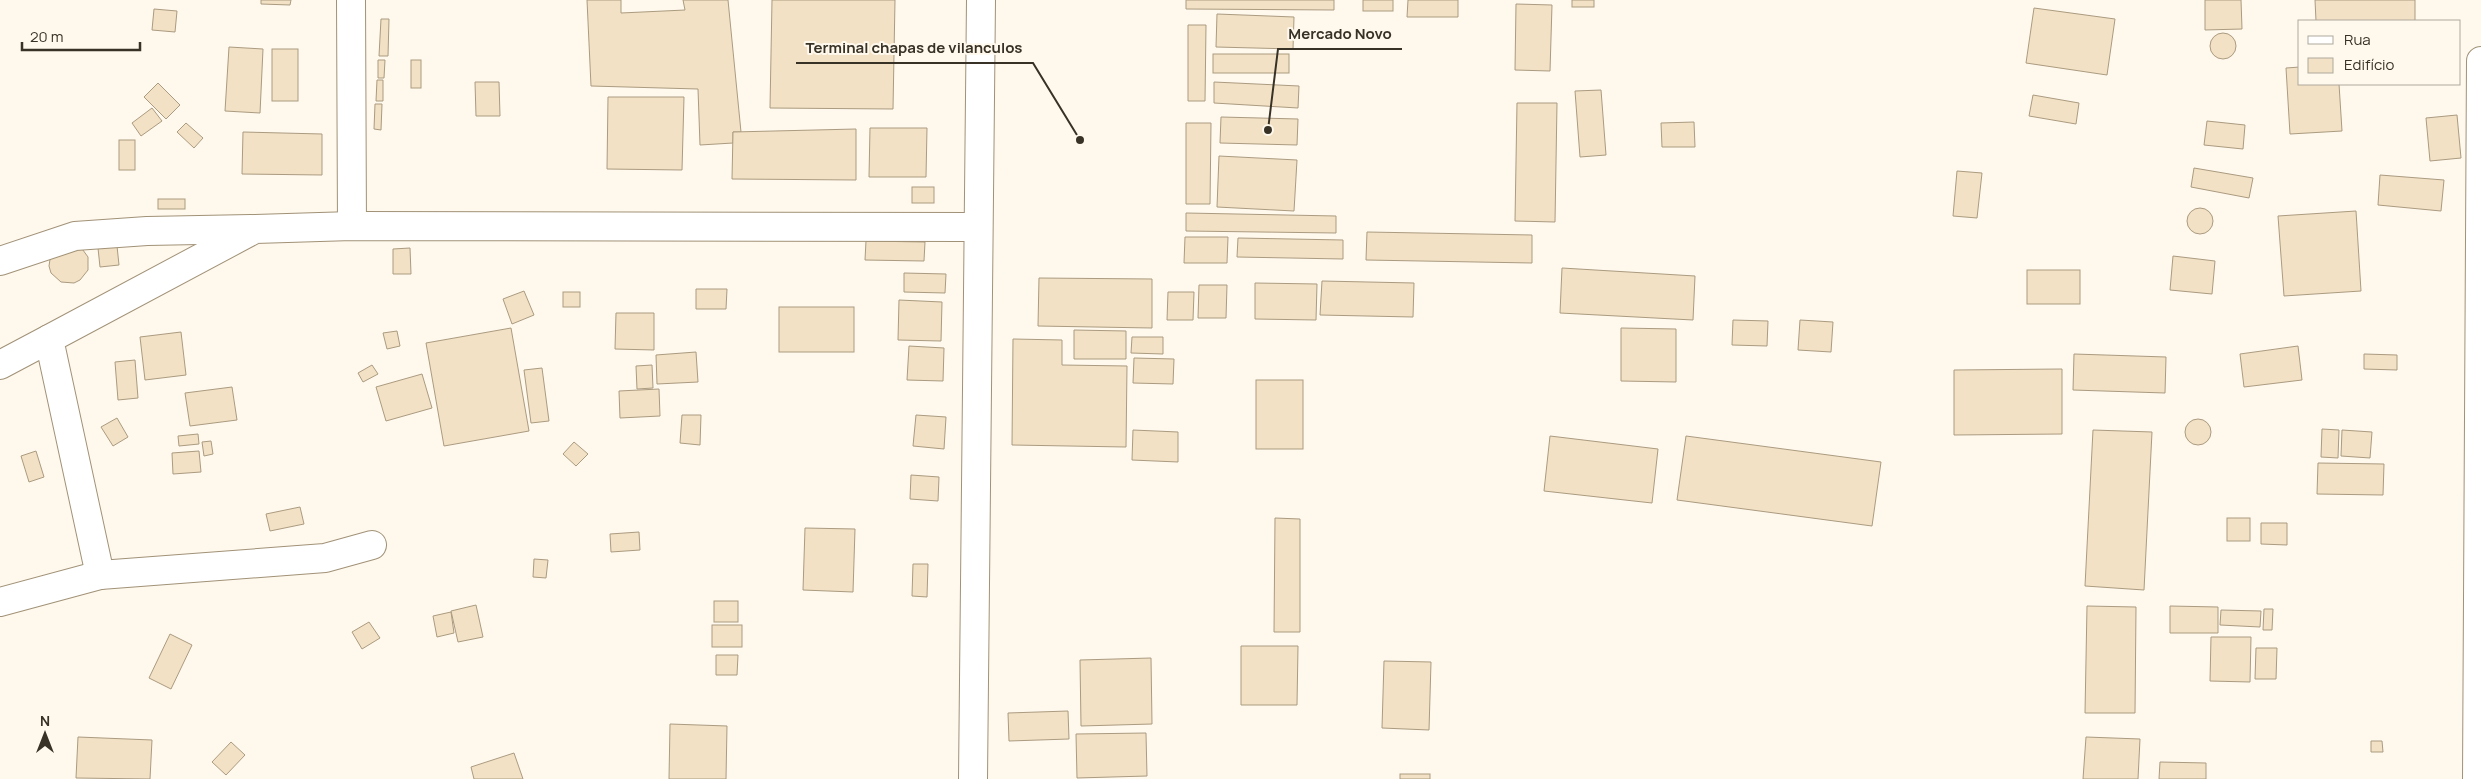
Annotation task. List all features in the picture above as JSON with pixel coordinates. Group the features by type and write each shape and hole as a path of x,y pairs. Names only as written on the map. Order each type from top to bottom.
{"street":[{"path":"351,0 352,226"},
{"path":"974,779 981,0"},
{"path":"2477,779 2481,61"},
{"path":"0,261 75,236 147,231 352,226 978,227"},
{"path":"0,365 255,229"},
{"path":"49,339 100,575"},
{"path":"0,602 100,575 325,558 372,545"}],"building":[{"path":"261,0 291,0 290,5 261,4"},
{"path":"587,0 621,0 621,13 685,10 683,0 728,0 741,132 733,132 733,143 700,145 698,89 591,86"},
{"path":"772,0 895,0 893,109 770,108"},
{"path":"1186,0 1334,0 1334,10 1186,9"},
{"path":"1363,0 1393,0 1393,11 1363,11"},
{"path":"1408,0 1458,0 1458,17 1407,17"},
{"path":"1572,0 1594,0 1594,7 1572,7"},
{"path":"2205,0 2241,0 2242,29 2205,30"},
{"path":"2315,0 2415,0 2415,20 2316,20"},
{"path":"1516,4 1552,5 1550,71 1515,70"},
{"path":"2034,8 2115,19 2107,75 2026,63"},
{"path":"154,9 177,11 175,32 152,30"},
{"path":"1217,14 1294,17 1293,49 1216,47"},
{"path":"381,19 389,19 388,56 379,56"},
{"path":"1188,25 1206,25 1205,101 1188,101"},
{"path":"2223,33 2232,37 2236,46 2232,55 2223,59 2214,55 2210,46 2214,37"},
{"path":"229,47 263,49 260,113 225,111"},
{"path":"272,49 298,49 298,101 272,101"},
{"path":"1213,54 1289,54 1289,73 1213,73"},
{"path":"378,60 385,60 384,78 378,78"},
{"path":"411,60 421,60 421,88 411,88"},
{"path":"2298,67 2298,85 2339,85 2342,131 2290,134 2286,68"},
{"path":"377,80 383,80 383,101 376,101"},
{"path":"475,82 499,82 500,116 476,116"},
{"path":"1214,82 1299,86 1298,108 1214,103"},
{"path":"158,83 180,105 166,119 144,97"},
{"path":"1601,90 1606,155 1580,157 1575,91"},
{"path":"2033,95 2079,103 2076,124 2029,116"},
{"path":"608,97 684,97 682,170 607,169"},
{"path":"1517,103 1557,103 1555,222 1515,221"},
{"path":"375,104 382,104 381,130 374,129"},
{"path":"152,108 162,121 141,136 132,123"},
{"path":"2457,115 2461,158 2430,161 2426,118"},
{"path":"1221,117 1298,119 1297,145 1220,143"},
{"path":"2207,121 2245,125 2243,149 2204,145"},
{"path":"1694,122 1695,147 1662,147 1661,123"},
{"path":"186,123 203,138 194,148 177,132"},
{"path":"1186,123 1211,123 1210,204 1186,204"},
{"path":"870,128 927,128 926,177 869,177"},
{"path":"856,129 856,180 732,179 733,132"},
{"path":"243,132 322,134 322,175 242,174"},
{"path":"119,140 135,140 135,170 119,170"},
{"path":"1219,156 1297,160 1294,211 1217,207"},
{"path":"2194,168 2253,178 2249,198 2191,187"},
{"path":"1957,171 1982,173 1977,218 1953,216"},
{"path":"2380,175 2444,180 2441,211 2378,205"},
{"path":"912,187 934,187 934,203 912,203"},
{"path":"158,199 185,199 185,209 158,209"},
{"path":"2200,208 2209,212 2213,221 2209,230 2200,234 2191,230 2187,221 2191,212"},
{"path":"2356,211 2361,291 2284,296 2278,216"},
{"path":"1186,213 1336,216 1336,233 1186,231"},
{"path":"1367,232 1532,235 1532,263 1366,260"},
{"path":"1185,237 1228,237 1227,263 1184,263"},
{"path":"1238,238 1343,240 1343,259 1237,257"},
{"path":"866,241 925,242 924,261 865,260"},
{"path":"80,246 88,257 88,270 80,280 74,283 61,282 51,273 49,266 51,253"},
{"path":"117,246 119,265 100,267 98,248"},
{"path":"410,248 411,274 393,274 393,249"},
{"path":"2173,256 2215,261 2212,294 2170,290"},
{"path":"1562,268 1695,276 1693,320 1560,313"},
{"path":"2027,270 2080,270 2080,304 2027,304"},
{"path":"904,273 946,274 945,293 904,292"},
{"path":"1039,278 1152,279 1152,328 1038,326"},
{"path":"1322,281 1414,283 1413,317 1320,315"},
{"path":"1255,283 1317,284 1316,320 1255,319"},
{"path":"1199,285 1227,285 1226,318 1198,318"},
{"path":"696,289 727,289 726,309 696,309"},
{"path":"524,291 534,315 512,324 503,299"},
{"path":"563,292 580,292 580,307 563,307"},
{"path":"1168,292 1194,292 1193,320 1167,320"},
{"path":"899,300 942,302 941,341 898,340"},
{"path":"779,307 854,307 854,352 779,352"},
{"path":"616,313 654,313 654,350 615,349"},
{"path":"1733,320 1768,321 1767,346 1732,345"},
{"path":"1800,320 1833,322 1831,352 1798,350"},
{"path":"511,328 529,431 444,446 426,343"},
{"path":"1621,328 1676,329 1676,382 1621,381"},
{"path":"1074,330 1126,331 1126,359 1074,359"},
{"path":"397,331 400,346 387,349 383,333"},
{"path":"181,332 186,375 145,380 140,337"},
{"path":"1132,337 1163,337 1163,354 1131,353"},
{"path":"1013,339 1062,340 1062,365 1127,366 1126,447 1012,445"},
{"path":"909,346 944,348 943,381 907,380"},
{"path":"2298,346 2302,380 2244,387 2240,354"},
{"path":"696,352 698,382 657,384 656,355"},
{"path":"2074,354 2166,357 2165,393 2073,390"},
{"path":"2364,354 2397,355 2397,370 2364,369"},
{"path":"1134,358 1174,359 1173,384 1133,383"},
{"path":"135,360 138,398 118,400 115,362"},
{"path":"372,365 378,374 363,382 358,373"},
{"path":"652,365 653,388 637,389 636,366"},
{"path":"542,368 549,421 531,423 524,370"},
{"path":"2062,369 2062,434 1954,435 1954,370"},
{"path":"422,374 432,408 386,421 376,387"},
{"path":"1256,380 1303,380 1303,449 1256,449"},
{"path":"232,387 237,420 190,426 185,393"},
{"path":"659,389 660,416 620,418 619,391"},
{"path":"682,415 701,415 700,445 680,443"},
{"path":"916,415 946,417 944,449 913,446"},
{"path":"117,418 128,437 113,446 101,427"},
{"path":"2198,419 2207,423 2211,432 2207,441 2198,445 2189,441 2185,432 2189,423"},
{"path":"2322,429 2339,430 2338,458 2321,457"},
{"path":"1133,430 1178,432 1178,462 1132,460"},
{"path":"2093,430 2152,432 2144,590 2085,586"},
{"path":"2342,430 2372,432 2370,458 2341,456"},
{"path":"198,434 199,444 179,446 178,436"},
{"path":"1550,436 1658,449 1652,503 1544,491"},
{"path":"1686,436 1881,462 1872,526 1677,500"},
{"path":"211,441 213,454 204,456 202,442"},
{"path":"574,442 588,454 576,466 563,454"},
{"path":"36,451 44,477 29,482 21,456"},
{"path":"199,451 201,472 173,474 172,453"},
{"path":"2318,463 2384,464 2383,495 2317,494"},
{"path":"911,475 939,477 938,501 910,499"},
{"path":"300,507 304,524 270,531 266,514"},
{"path":"1275,518 1300,519 1300,632 1274,632"},
{"path":"2227,518 2250,518 2250,541 2227,541"},
{"path":"2261,523 2287,523 2287,545 2261,544"},
{"path":"805,528 855,529 853,592 803,590"},
{"path":"639,532 640,550 611,552 610,534"},
{"path":"534,559 548,560 546,578 533,577"},
{"path":"913,564 928,564 927,597 912,596"},
{"path":"714,601 738,601 738,622 714,622"},
{"path":"476,605 483,637 458,642 451,611"},
{"path":"2087,606 2136,607 2135,713 2085,713"},
{"path":"2170,606 2218,607 2218,633 2170,633"},
{"path":"2264,609 2273,609 2272,630 2263,630"},
{"path":"2221,610 2261,611 2260,627 2220,625"},
{"path":"451,612 454,633 437,637 433,616"},
{"path":"369,622 380,638 362,649 352,632"},
{"path":"712,625 742,625 742,647 712,647"},
{"path":"170,634 192,645 171,689 149,678"},
{"path":"2211,637 2251,637 2250,682 2210,681"},
{"path":"1241,646 1298,646 1297,705 1241,705"},
{"path":"2256,648 2277,648 2276,679 2255,679"},
{"path":"716,655 738,655 737,675 716,675"},
{"path":"1151,658 1152,724 1081,726 1080,660"},
{"path":"1384,661 1431,662 1429,730 1382,728"},
{"path":"1068,711 1069,739 1009,741 1008,713"},
{"path":"670,724 727,726 726,779 669,779"},
{"path":"1146,733 1147,776 1077,778 1076,734"},
{"path":"78,737 152,740 150,779 76,778"},
{"path":"2086,737 2140,739 2138,779 2083,779"},
{"path":"2371,741 2382,741 2383,752 2371,752"},
{"path":"231,742 245,755 226,775 212,762"},
{"path":"514,753 523,779 474,779 471,767"},
{"path":"2160,762 2206,763 2206,779 2159,779"},
{"path":"1400,774 1430,774 1430,779 1400,779"}],"place":[{"name":"Mercado Novo","path":"1268,130"},
{"name":"Terminal chapas de vilanculos","path":"1080,140"}]}
